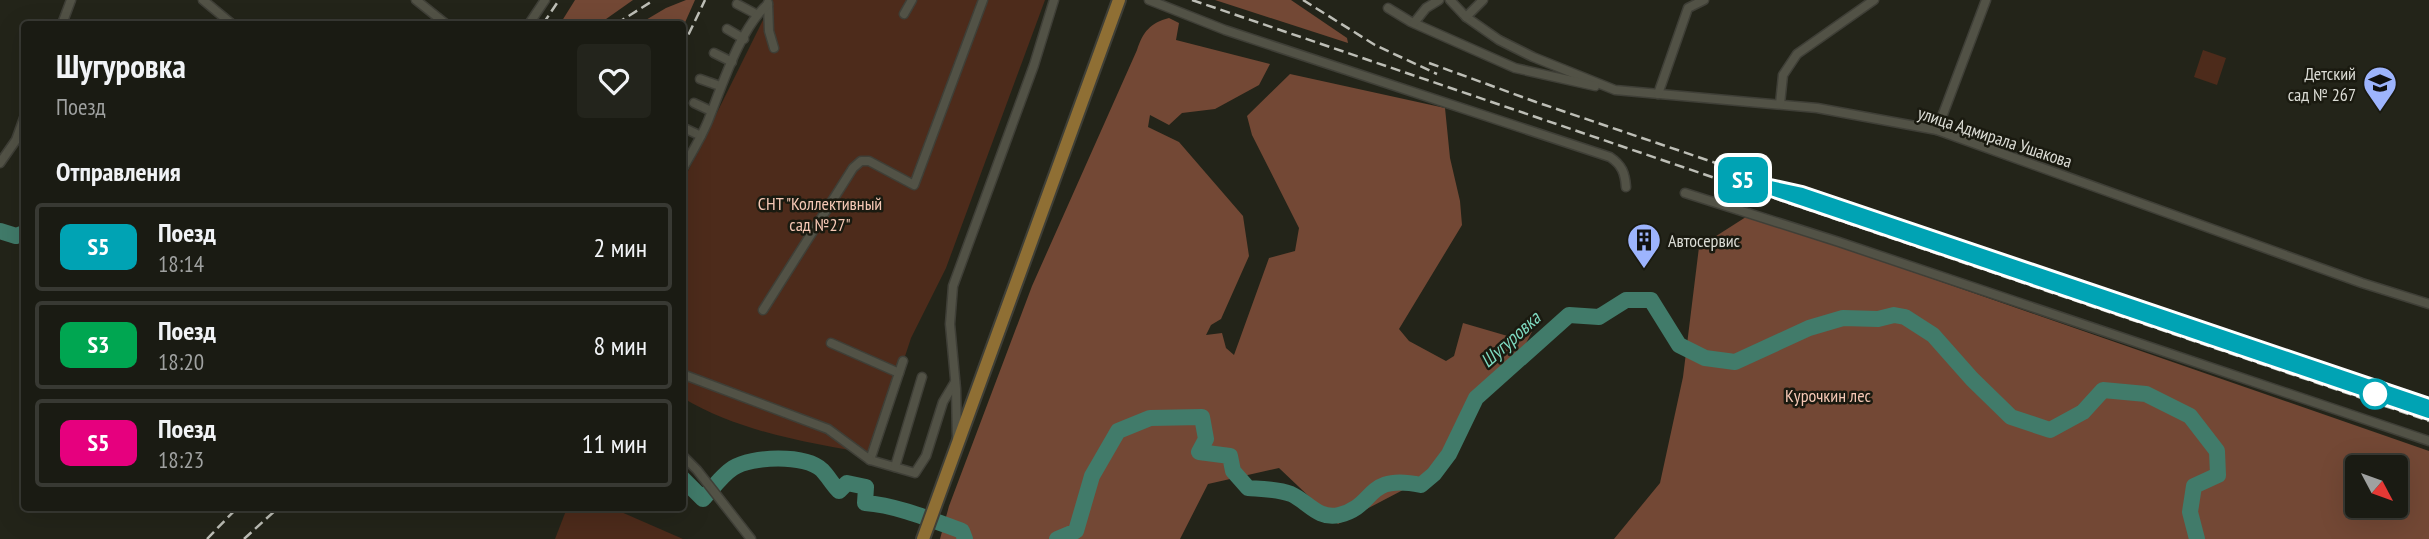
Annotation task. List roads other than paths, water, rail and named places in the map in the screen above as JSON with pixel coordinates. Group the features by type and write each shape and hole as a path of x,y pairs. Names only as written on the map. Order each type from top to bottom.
{"main road":[{"path":"923,539 1119,0"}],"street":[{"path":"63,21 71,0"},
{"path":"203,0 228,21"},
{"path":"416,0 442,21"},
{"path":"531,21 545,0"},
{"path":"904,14 912,0"},
{"path":"763,310 853,168 861,161 869,161 915,185 983,0"},
{"path":"957,446 950,324 953,286 1034,65 1054,0"},
{"path":"1149,0 1225,30 1610,157 1623,169 1626,187"},
{"path":"1414,23 1426,8 1439,0"},
{"name":"улица Адмирала Ушакова","path":"1450,0 1466,17 1499,40 1533,57 1615,90 1817,108 1937,130 2362,283 2429,304"},
{"path":"1466,17 1483,0"},
{"path":"1658,94 1688,8 1704,0"},
{"path":"1780,104 1783,75 1797,54 1874,0"},
{"path":"1937,130 1986,0"},
{"path":"686,156 701,136 720,86 756,14 768,2"},
{"path":"768,2 769,31 774,48"},
{"path":"737,4 756,14"},
{"path":"1388,8 1414,23 1515,68 1615,90"},
{"path":"727,29 744,39"},
{"path":"714,53 732,62"},
{"path":"700,79 720,86"},
{"path":"694,103 711,111"},
{"path":"0,163 16,141 21,127"},
{"path":"686,129 701,136"},
{"path":"1685,193 1839,242 2429,441"},
{"path":"831,343 899,373"},
{"path":"870,460 903,361"},
{"path":"686,376 828,429 870,460 915,473 926,456 943,402 955,382"},
{"path":"895,467 922,377"},
{"path":"686,459 698,470 751,539"}],"waterway":[{"name":"Шугуровка","path":"0,231 16,236 21,234"},
{"name":"Шугуровка","path":"1057,539 1076,531 1092,476 1118,431 1150,418 1202,417 1206,439 1199,452 1230,456 1233,471 1248,488 1291,494 1325,515 1339,515 1351,511 1373,492 1389,483 1421,485 1434,474 1449,454 1476,398 1569,315 1599,317 1626,300 1651,300 1679,345 1705,358 1735,362 1809,328 1843,318 1878,319 1894,315 1905,317 1933,335 2011,417 2050,430 2083,412 2103,390 2146,394 2190,416 2217,451 2218,475 2194,486 2190,512 2197,539"},
{"name":"Шугуровка","path":"686,482 703,499 725,474 742,464 778,458 804,461 822,470 839,491 847,483 866,487 865,503 926,518 962,531 965,539"}],"railway":[{"path":"545,21 559,0"},
{"path":"621,21 654,0"},
{"path":"686,40 705,0"},
{"path":"1192,0 2429,421"},
{"path":"1303,0 1375,45 1437,74"},
{"path":"1429,63 1536,102 2429,405"},
{"path":"207,539 234,511"},
{"path":"244,539 275,511"}],"train":[{"name":"S5","path":"2429,405 1802,193 1742,180 2429,413"}],"place":[{"name":"Детский сад № 267","path":"2380,113"},
{"name":"Автосервис","path":"1644,270"}],"park label":[{"name":"СНТ \"Коллективный сад №27\"","path":"820,213"},
{"name":"Курочкин лес","path":"1828,395"}]}
